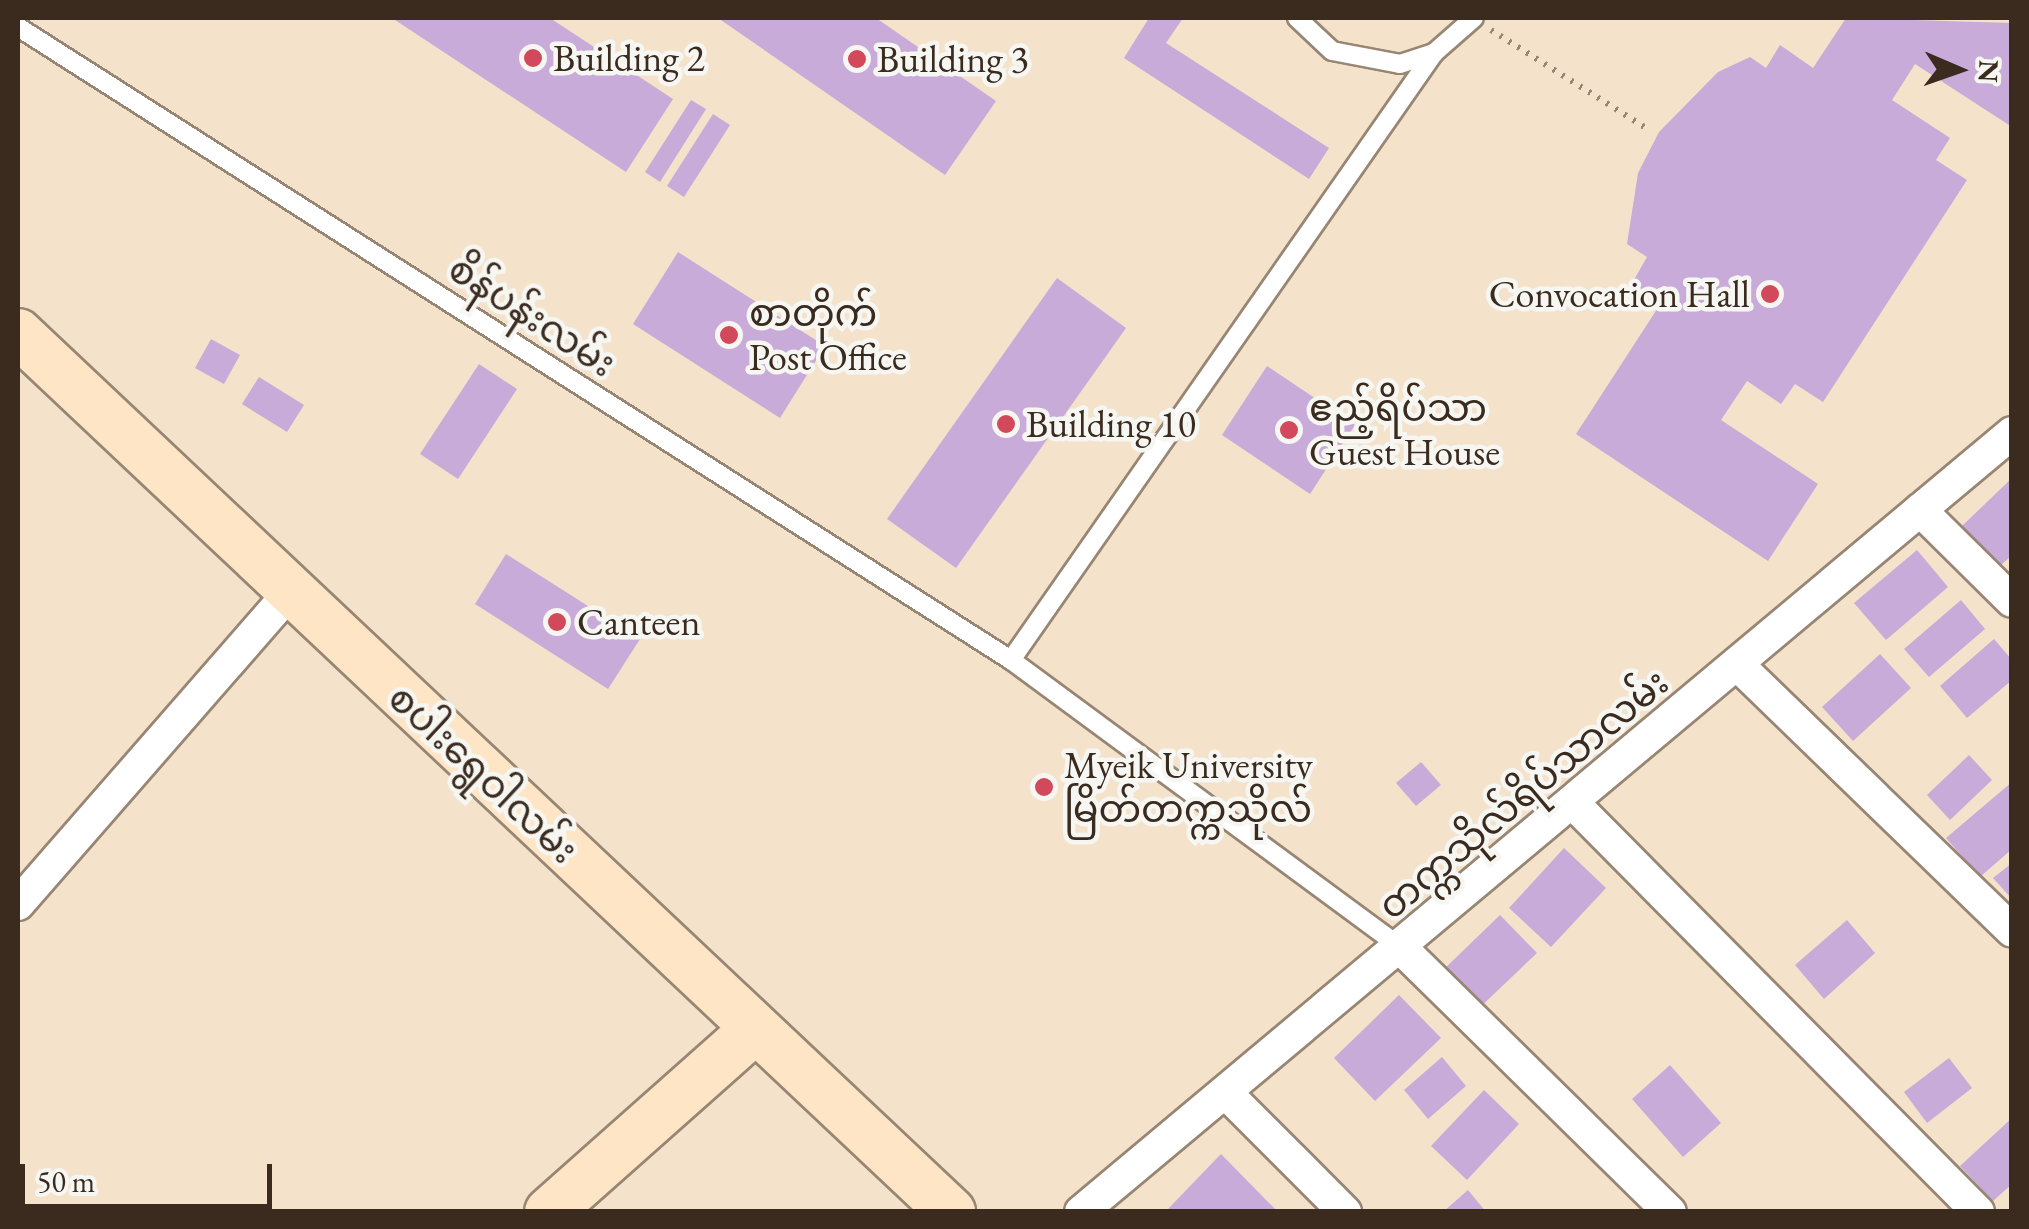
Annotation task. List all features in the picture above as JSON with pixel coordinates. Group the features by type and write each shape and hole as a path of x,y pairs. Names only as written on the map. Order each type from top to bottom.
{"main road":[{"name":"စပါးရွေဝါလမ်း","path":"18,333 753,1031 952,1212"},
{"path":"549,1212 753,1031"}],"street":[{"name":"တက္ကသိုလ်ရိပ်သာလမ်း","path":"1081,1212 1740,666 2012,433"},
{"path":"1920,510 2012,602"},
{"path":"18,904 290,592"},
{"path":"1740,666 2012,931"},
{"path":"1574,804 1978,1212"},
{"path":"1401,948 1670,1212"},
{"path":"1224,1092 1345,1212"}],"lane":[{"path":"1296,18 1332,51 1365,63 1434,53"},
{"path":"1011,660 1434,53 1474,18"},
{"name":"စိန်ပန်းလမ်း","path":"18,27 1011,660 1401,948"}],"path":[{"path":"1474,18 1649,130"}],"building":[{"name":"Building 2","path":"392,18 550,18 673,99 626,172"},
{"name":"Building 3","path":"718,18 876,18 996,101 945,175"},
{"path":"1149,18 1183,18 1166,43 1329,148 1309,179 1124,58"},
{"name":"Convocation Hall","path":"1846,18 2012,23 2012,127 1915,64 1892,100 1950,138 1936,160 1967,180 1823,402 1795,384 1781,404 1747,381 1721,420 1818,484 1768,561 1576,434 1661,303 1631,285 1647,257 1627,244 1638,173 1659,132 1718,72 1750,57 1766,68 1780,45 1813,68"},
{"path":"691,100 706,109 660,182 645,172"},
{"path":"713,114 730,125 684,197 667,186"},
{"name":"စာတိုက် Post Office","path":"678,252 825,346 780,418 633,324"},
{"name":"Building 10","path":"1057,278 1126,328 956,568 887,519"},
{"path":"211,339 240,355 224,384 195,368"},
{"path":"479,364 517,389 458,479 420,454"},
{"name":"ဧည့်ရိပ်သာ Guest House","path":"1267,366 1355,425 1310,494 1222,435"},
{"path":"259,377 304,405 287,432 242,404"},
{"path":"2012,478 2012,555 2000,566 1962,526"},
{"path":"1917,550 1948,587 1886,640 1854,603"},
{"name":"Canteen","path":"506,554 640,639 608,689 475,604"},
{"path":"1961,600 1985,629 1929,677 1904,649"},
{"path":"1994,639 2012,660 2012,680 1967,718 1940,686"},
{"path":"1880,654 1911,688 1853,741 1822,707"},
{"path":"1969,755 1992,780 1950,820 1927,795"},
{"path":"1421,762 1441,785 1416,806 1396,783"},
{"path":"2012,782 2012,849 1980,877 1946,838"},
{"path":"1564,848 1606,888 1551,947 1509,908"},
{"path":"2012,863 2012,899 1993,878"},
{"path":"1500,915 1537,953 1475,1012 1439,974"},
{"path":"1847,920 1875,953 1824,999 1795,965"},
{"path":"1399,995 1441,1038 1375,1101 1334,1058"},
{"path":"1442,1057 1466,1086 1428,1119 1404,1090"},
{"path":"1949,1058 1972,1088 1927,1123 1904,1092"},
{"path":"1670,1065 1721,1123 1683,1157 1632,1099"},
{"path":"1484,1090 1519,1124 1467,1180 1431,1146"},
{"path":"2012,1118 2012,1184 1993,1201 1960,1166"},
{"path":"1221,1154 1278,1212 1168,1209"},
{"path":"1468,1190 1486,1212 1443,1212"}],"place":[{"name":"Building 2","path":"533,58"},
{"name":"Building 3","path":"857,59"},
{"name":"Convocation Hall","path":"1770,294"},
{"name":"စာတိုက် Post Office","path":"729,335"},
{"name":"Building 10","path":"1006,424"},
{"name":"ဧည့်ရိပ်သာ Guest House","path":"1289,430"},
{"name":"Canteen","path":"557,622"},
{"name":"Myeik University မြိတ်တက္ကသိုလ်","path":"1044,787"}]}
